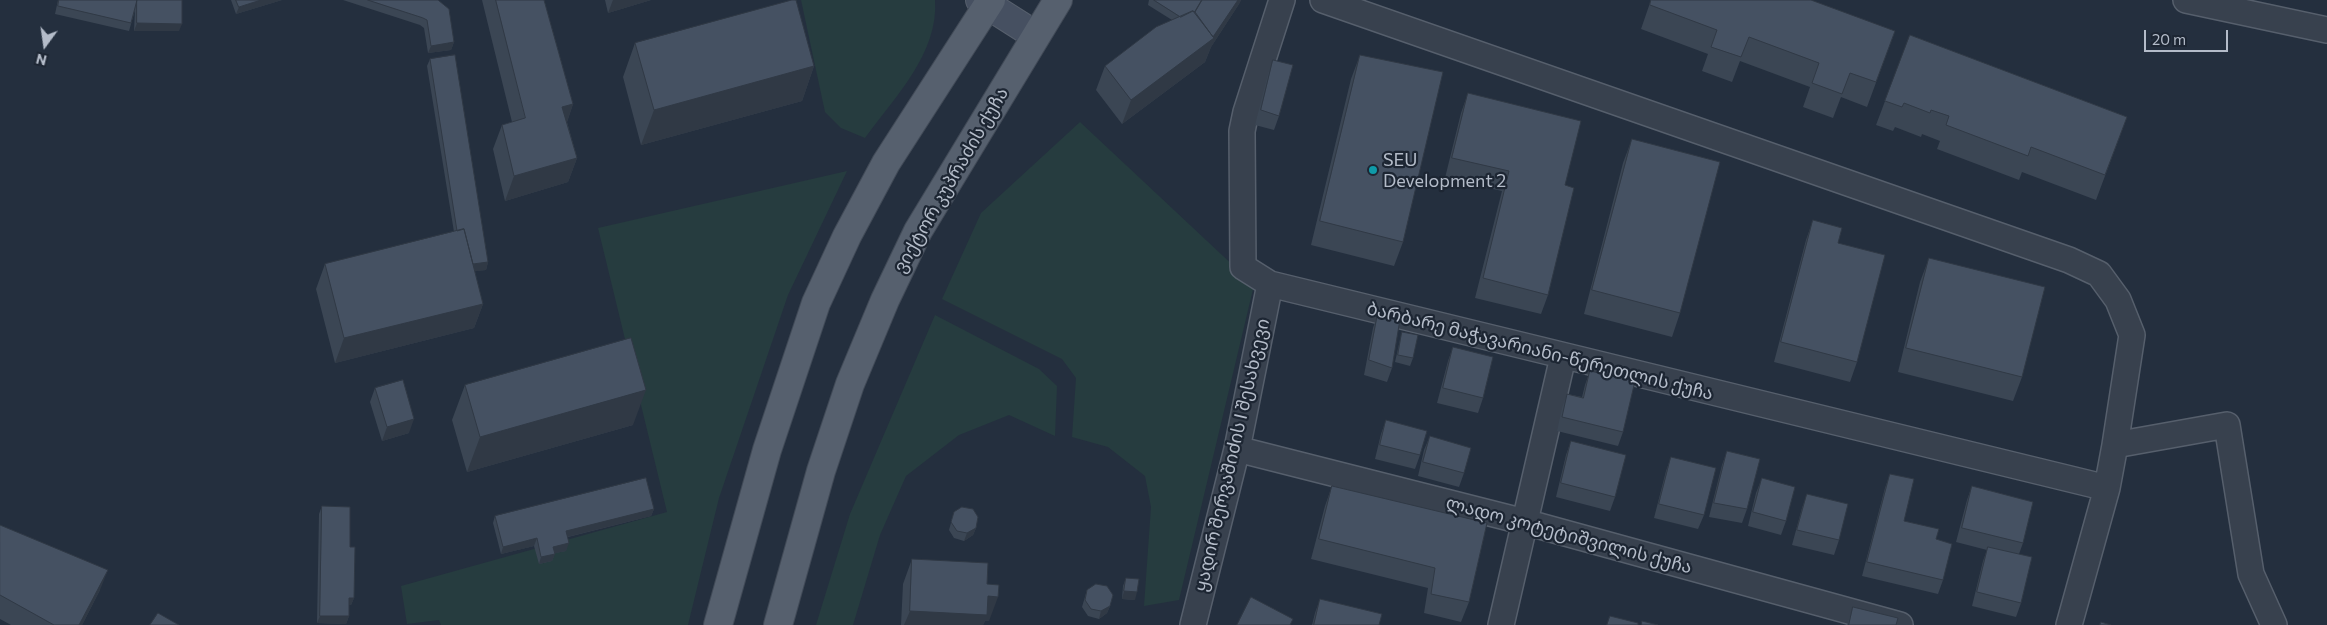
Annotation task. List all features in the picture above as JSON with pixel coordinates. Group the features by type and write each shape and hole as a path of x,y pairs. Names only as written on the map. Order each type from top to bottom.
{"main road":[{"name":"ვიქტორ კუპრაძის ქუჩა","path":"778,625 821,471 850,384 885,300 918,231 1035,35 1058,0"},
{"path":"718,625 767,450 816,303 847,236 886,163 986,2"}],"street":[{"name":"ბარბარე მაჭავარიანი-წერეთლის ქუჩა","path":"1282,0 1246,112 1242,131 1243,268 1270,284 1563,357 2107,488"},
{"path":"1323,0 2069,260 2099,274 2118,300 2132,335 2107,488 2069,625"},
{"path":"2186,0 2327,30"},
{"path":"986,2 1035,35"},
{"name":"ყადირ შერვაშიძის I შესახვევი","path":"1193,625 1237,449 1270,284"},
{"path":"1501,625 1563,357"},
{"path":"2115,445 2227,425 2251,574 2274,625"},
{"name":"ლადო კოტეტიშვილის ქუჩა","path":"1237,449 1525,522 1900,625"}],"green space":[{"path":"801,0 935,0 934,20 930,38 922,56 901,91 865,138 841,128 825,112"},
{"path":"1080,122 1254,285 1179,600 1144,606 1151,507 1145,476 1108,447 1072,437 1076,378 1062,359 942,299 981,213"},
{"path":"847,171 788,295 719,498 688,625 441,625 439,620 407,624 401,586 667,512 598,228"},
{"path":"935,315 1039,369 1057,386 1055,436 1009,415 959,435 906,476 880,535 853,625 816,625 850,514"}],"building":[{"path":"59,0 137,0 131,23 58,6"},
{"path":"137,0 182,0 182,24 137,23"},
{"path":"236,0 261,0 239,7"},
{"path":"368,0 438,0 449,9 454,42 431,46 427,20"},
{"path":"496,0 544,0 573,104 562,107 577,158 514,176 502,125 525,118"},
{"path":"796,0 814,66 654,110 635,43"},
{"path":"1154,0 1202,0 1195,12 1193,11 1181,17"},
{"path":"1202,0 1238,0 1213,37 1195,12"},
{"path":"1651,0 1811,0 1895,31 1876,82 1850,73 1842,94 1812,83 1819,63 1749,37 1741,57 1711,47 1717,30 1650,5"},
{"path":"1193,11 1214,38 1131,100 1105,66 1156,27"},
{"path":"1910,35 2127,117 2105,175 2031,147 2028,156 1946,125 1949,116 1931,110 1930,113 1904,103 1902,107 1885,101"},
{"path":"455,55 488,262 473,264 464,229 457,231 430,59"},
{"name":"SEU Development 2","path":"1360,55 1443,72 1403,242 1320,221"},
{"path":"1273,60 1293,65 1279,116 1261,110"},
{"path":"1468,93 1581,121 1565,185 1574,188 1548,295 1483,278 1509,171 1452,158"},
{"path":"1632,139 1720,162 1680,313 1592,290"},
{"path":"1813,220 1842,228 1838,243 1885,255 1857,362 1781,342"},
{"path":"464,229 483,304 344,338 325,264"},
{"path":"1929,258 2045,287 2022,377 1906,348"},
{"path":"1378,313 1400,319 1392,368 1369,360"},
{"path":"1402,332 1418,335 1413,358 1398,355"},
{"path":"631,338 646,390 480,437 465,385"},
{"path":"1453,347 1493,357 1483,398 1443,388"},
{"path":"1590,371 1635,381 1623,432 1562,417 1567,394 1583,398"},
{"path":"403,380 414,419 387,427 375,388"},
{"path":"1386,420 1427,431 1420,455 1380,445"},
{"path":"1430,436 1471,448 1464,473 1423,462"},
{"path":"1571,441 1626,455 1615,497 1561,483"},
{"path":"1727,451 1760,459 1747,509 1714,503"},
{"path":"1671,457 1716,468 1704,515 1659,504"},
{"path":"1890,474 1914,479 1904,521 1939,529 1936,539 1952,544 1943,580 1867,562"},
{"path":"646,478 654,509 566,531 569,543 553,547 555,554 541,557 537,538 503,547 495,516"},
{"path":"1762,478 1795,487 1786,521 1753,512"},
{"path":"1332,486 1487,523 1469,602 1431,594 1435,568 1319,539"},
{"path":"1972,486 2033,502 2023,543 1962,528"},
{"path":"1807,494 1848,504 1839,540 1797,530"},
{"path":"322,506 350,507 350,547 355,547 354,598 349,598 349,616 320,616"},
{"path":"962,507 973,509 978,517 976,528 967,533 957,531 951,522 954,512"},
{"path":"0,525 108,570 79,625 54,625 0,595"},
{"path":"1988,547 2032,557 2021,603 1977,592"},
{"path":"912,559 988,563 987,584 999,585 998,597 988,596 987,615 910,611"},
{"path":"1126,578 1139,579 1137,592 1124,591"},
{"path":"1096,584 1107,586 1113,595 1110,606 1101,611 1091,609 1085,600 1087,590"},
{"path":"1251,597 1293,619 1290,625 1237,625"},
{"path":"1320,599 1382,614 1379,625 1314,625"},
{"path":"1853,607 1898,618 1896,625 1849,625"},
{"path":"158,613 179,625 150,625"},
{"path":"1610,616 1638,623 1638,625 1607,625"},
{"path":"1642,621 1658,625 1642,625"},
{"path":"2101,622 2111,625 2100,625"}],"place":[{"name":"SEU Development 2","path":"1373,170"}]}
